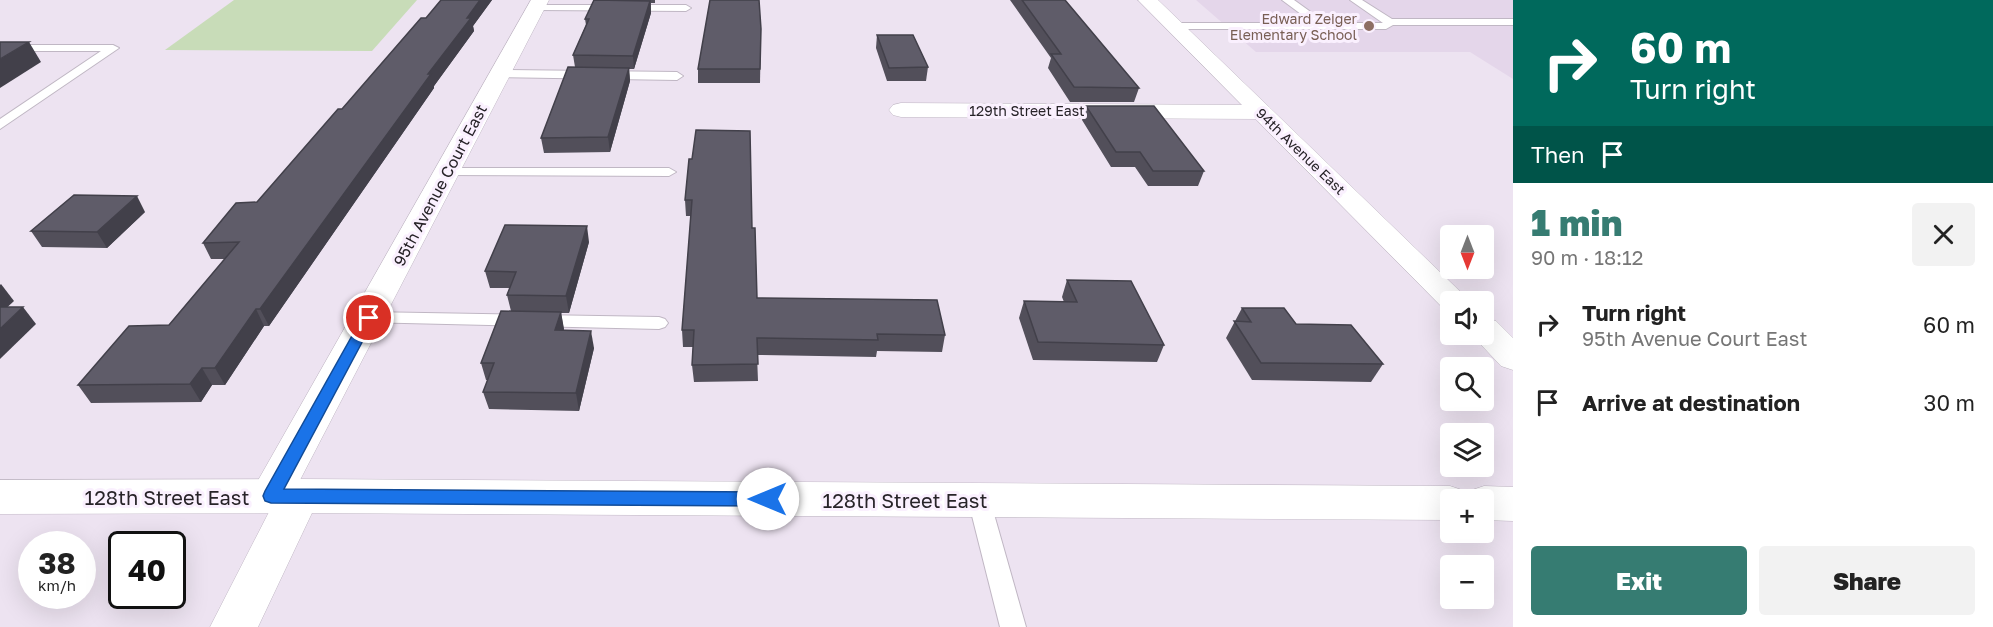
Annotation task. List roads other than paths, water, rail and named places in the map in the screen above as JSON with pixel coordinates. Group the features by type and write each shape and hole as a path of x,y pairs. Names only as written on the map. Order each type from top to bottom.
{"street":[{"name":"94th Avenue East","path":"1147,0 1444,291"},
{"name":"95th Avenue Court East","path":"234,627 285,496 369,318 539,3"},
{"name":"129th Street East","path":"901,110 1262,112"},
{"name":"128th Street East","path":"0,497 285,496 1440,503"},
{"path":"1494,503 1513,504"}],"lane":[{"path":"1287,0 1324,26"},
{"path":"1355,0 1390,22 1513,22"},
{"path":"539,3 686,8"},
{"path":"1174,26 1386,26 1390,22"},
{"path":"0,48 112,48 0,125"},
{"path":"500,74 677,75"},
{"path":"447,172 669,172"},
{"path":"369,318 659,323"},
{"path":"979,500 1013,627"}],"place":[{"name":"Edward Zeiger Elementary School","path":"1369,26"}]}
